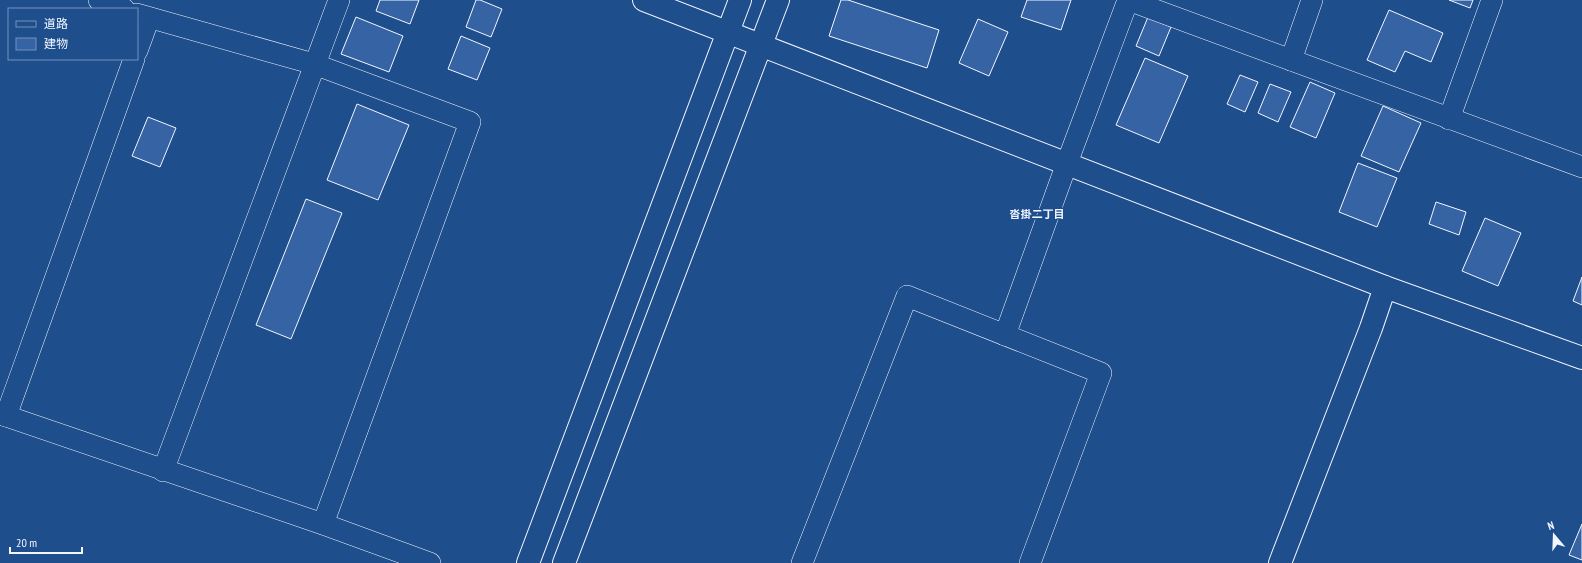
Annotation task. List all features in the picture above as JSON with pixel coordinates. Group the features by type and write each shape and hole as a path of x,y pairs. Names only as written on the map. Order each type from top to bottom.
{"street":[{"path":"100,0 121,8"},
{"path":"164,471 339,0"},
{"path":"644,0 1385,287 1582,358"},
{"path":"528,563 740,0"},
{"path":"564,563 778,0"},
{"path":"1005,335 1128,0 1582,167"},
{"path":"1291,60 1312,0"},
{"path":"1449,119 1492,0"},
{"path":"138,45 143,16 314,64 470,122 322,524"},
{"path":"134,60 3,415 322,524 430,563"},
{"path":"1280,563 1368,336 1385,287"},
{"path":"802,563 907,296 1101,373 1030,563"}],"building":[{"path":"380,0 419,0 410,24 376,11"},
{"path":"476,0 480,0 502,9 491,37 466,27"},
{"path":"841,0 848,0 939,30 927,68 829,36"},
{"path":"1027,0 1071,0 1061,30 1021,17"},
{"path":"1449,0 1473,0 1470,8"},
{"path":"1389,10 1443,33 1431,62 1405,51 1395,72 1367,60"},
{"path":"356,17 403,36 389,72 341,54"},
{"path":"1148,17 1171,27 1159,56 1136,46"},
{"path":"978,19 1008,32 989,76 959,63"},
{"path":"461,36 490,48 477,80 448,69"},
{"path":"1145,58 1188,76 1159,143 1116,125"},
{"path":"1240,75 1258,82 1245,112 1227,104"},
{"path":"1310,82 1335,93 1316,138 1290,127"},
{"path":"1270,84 1291,92 1278,122 1258,113"},
{"path":"357,104 409,125 378,200 327,180"},
{"path":"1383,106 1421,123 1399,172 1361,156"},
{"path":"148,117 176,128 160,167 132,156"},
{"path":"1358,163 1397,178 1377,227 1339,212"},
{"path":"306,199 342,213 291,339 256,325"},
{"path":"1436,202 1466,212 1459,235 1429,224"},
{"path":"1485,218 1521,233 1498,286 1462,271"},
{"path":"1582,277 1582,305 1573,301"},
{"path":"1582,524 1582,560 1569,555"}],"district":[{"name":"沓掛二丁目","path":"1037,214"}]}
